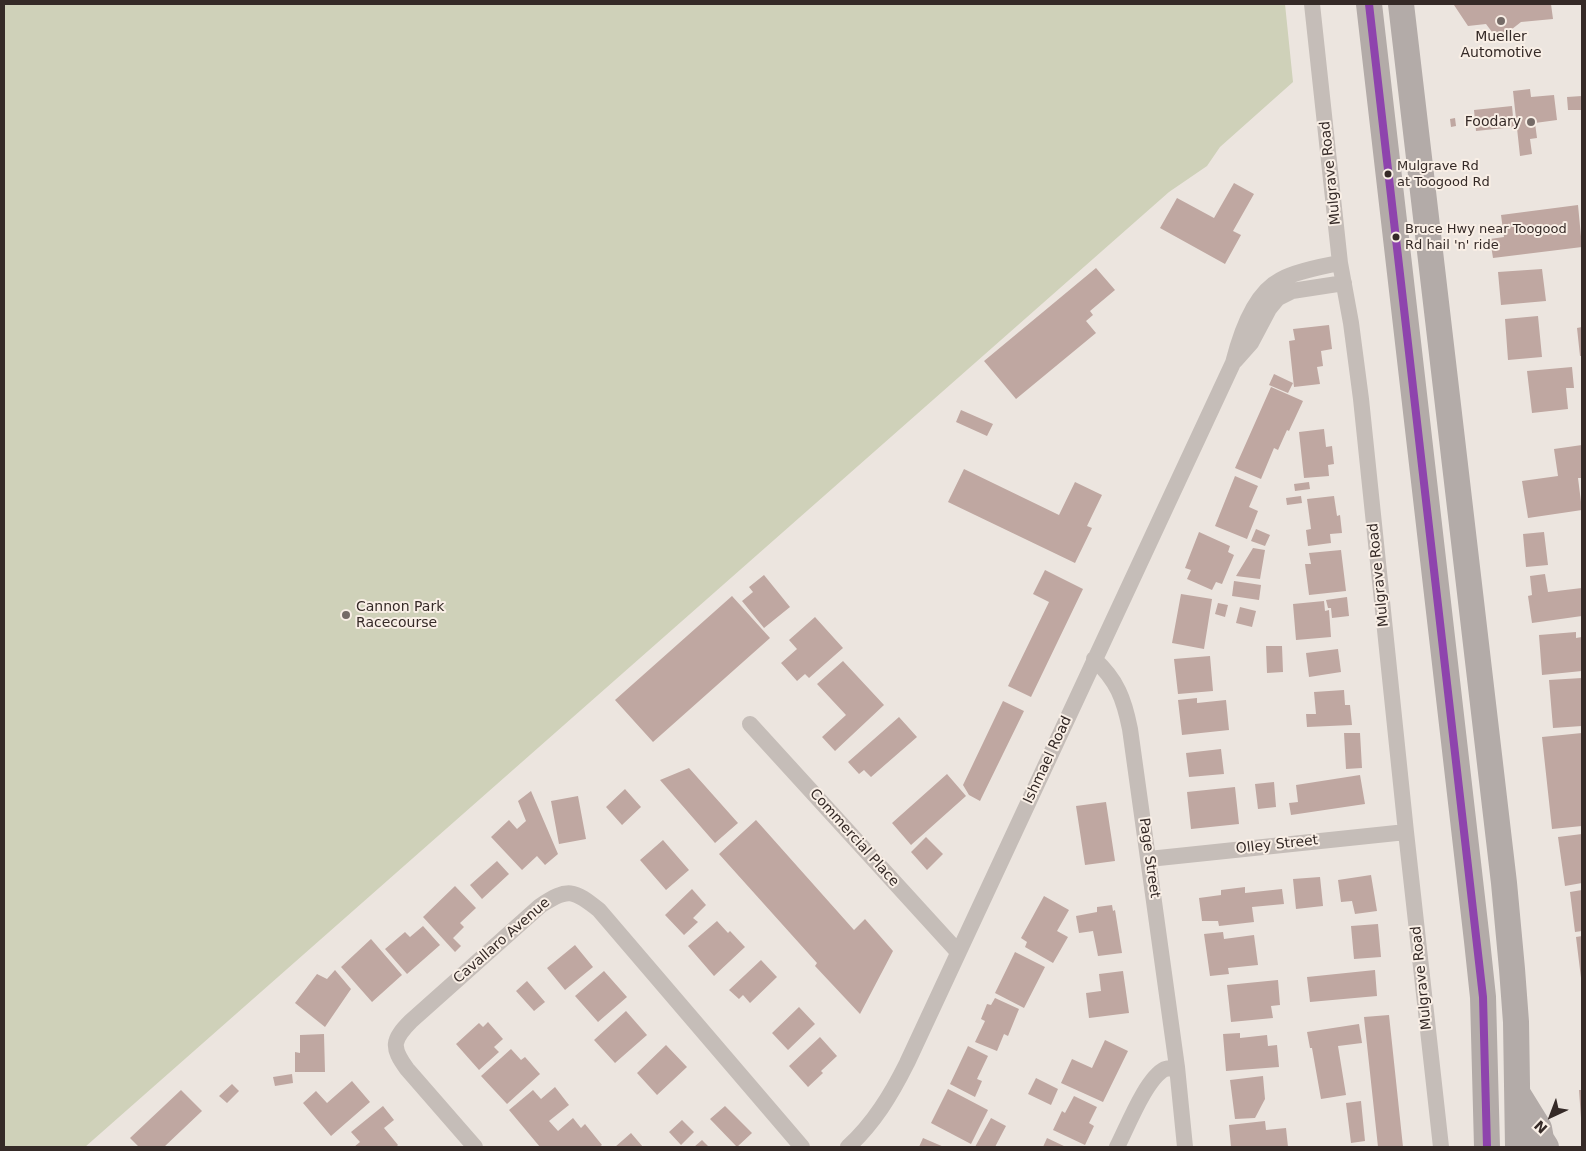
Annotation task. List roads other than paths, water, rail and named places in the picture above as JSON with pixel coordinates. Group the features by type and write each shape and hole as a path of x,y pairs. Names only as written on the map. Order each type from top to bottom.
{"main road":[{"path":"1369,4 1478,941 1483,997 1487,1147"},
{"path":"1401,4 1504,883 1513,978 1518,1147"},
{"path":"1517,1094 1538,1128 1541,1139 1546,1147"}],"street":[{"name":"Mulgrave Road","path":"1312,4 1340,263 1361,399 1441,1147"},
{"name":"Ishmael Road","path":"848,1147 869,1125 887,1100 907,1063 1233,362 1240,337 1252,312 1260,298 1272,284 1282,278 1340,263"},
{"name":"Ishmael Road","path":"1233,362 1251,343 1269,309 1278,298 1292,291 1344,283"},
{"name":"Page Street","path":"1094,659 1105,668 1114,681 1122,695 1127,712 1177,1067 1185,1147"},
{"name":"Commercial Place","path":"750,724 958,952"},
{"name":"Olley Street","path":"1149,858 1406,832"},
{"name":"Cavallaro Avenue","path":"475,1147 407,1069 397,1055 395,1042 401,1031 411,1021 540,906 554,897 567,892 582,896 599,910 802,1147"},
{"path":"1117,1147 1141,1098 1154,1079 1165,1069 1177,1067"}],"place":[{"name":"Mueller Automotive","path":"1501,21"},
{"name":"Foodary","path":"1531,122"},
{"name":"Mulgrave Rd at Toogood Rd","path":"1388,174"},
{"name":"Bruce Hwy near Toogood Rd hail 'n' ride","path":"1396,237"},
{"name":"Cannon Park Racecourse","path":"346,615"}]}
